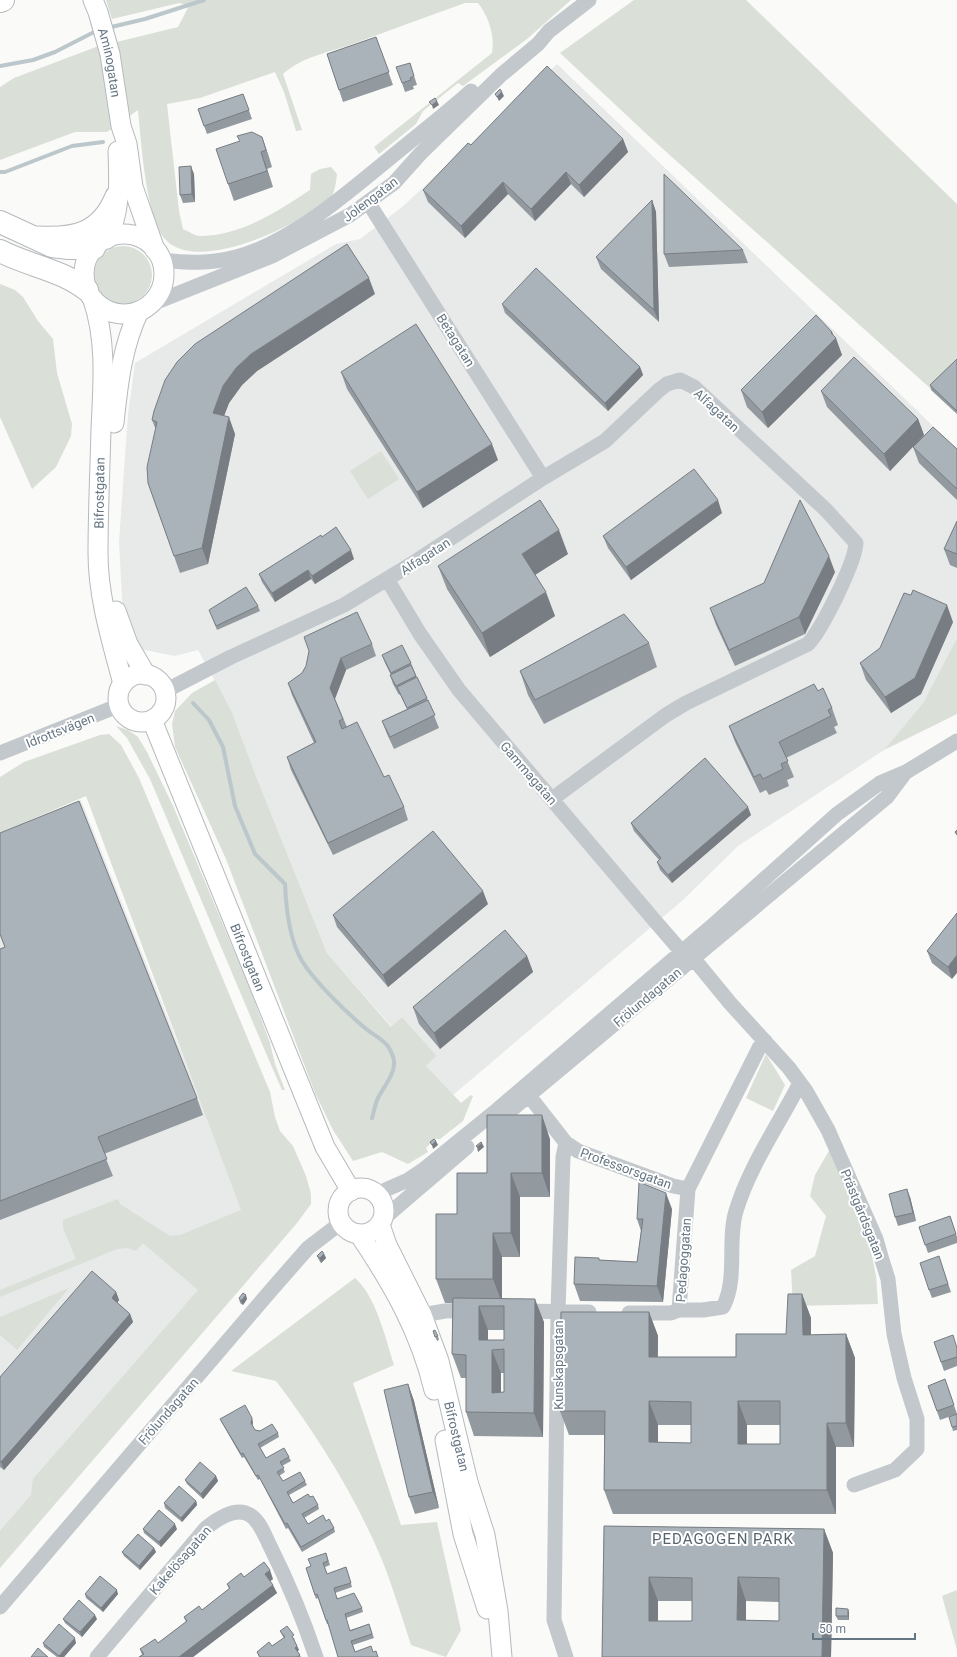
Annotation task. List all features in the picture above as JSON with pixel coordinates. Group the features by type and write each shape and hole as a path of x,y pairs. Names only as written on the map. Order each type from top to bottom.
{"highway":[{"path":"0,222 52,246 69,248 100,243"},
{"path":"0,251 18,260 70,278 90,295"}],"main road":[{"name":"Aminogatan","path":"93,0 110,54 121,126 127,144 133,187 158,255"},
{"name":"Aminogatan","path":"100,243 114,224 116,215 119,188 118,145 121,126"},
{"path":"33,236 67,236 90,228 106,213 119,188"},
{"path":"100,243 114,236 129,235 144,240 158,255"},
{"name":"Bifrostgatan","path":"100,243 89,255 84,268 84,281 90,295 102,335 104,362 98,571 103,603 123,684 119,696 120,705"},
{"name":"Bifrostgatan","path":"158,255 163,272 162,284 157,296 144,308 126,342 118,385 113,430 109,548 112,588 118,619 128,644 146,675 161,683 165,691"},
{"path":"90,295 102,308 114,313 131,314 144,308"},
{"path":"123,684 134,676 146,675"},
{"path":"120,705 123,712 133,720 144,722 152,720 164,707 166,702 165,691"},
{"name":"Bifrostgatan","path":"152,720 325,1147 351,1191"},
{"path":"342,1222 339,1214 340,1205 344,1197 351,1191 364,1189 376,1194"},
{"name":"Bifrostgatan","path":"376,1194 383,1205 381,1222 387,1245 422,1315 440,1361 468,1482 485,1535 498,1611 502,1657"},
{"name":"Bifrostgatan","path":"342,1222 349,1230 359,1234 377,1259 416,1334 425,1358 447,1450 463,1534 487,1609 491,1631 491,1657"},
{"path":"359,1234 368,1233 381,1222"}],"street":[{"name":"Jolengatan","path":"144,308 272,256 320,233 368,202 394,183 420,154 501,76 538,44 549,31 589,0"},
{"name":"Jolengatan","path":"158,255 202,264 238,257 273,242 302,225 357,186 442,116 533,37 549,31"},
{"name":"Betagatan","path":"368,202 544,478"},
{"name":"Alfagatan","path":"165,691 230,657 344,605 388,579 544,478 605,441 658,390 666,384 680,380 694,387 826,510 856,542 854,557 820,628 808,644 686,703 552,799"},
{"name":"Gammagatan","path":"388,579 420,634 459,690 687,955"},
{"name":"Idrottsvägen","path":"0,753 120,705"},
{"name":"Frölundagatan","path":"381,1222 526,1091 687,955 712,926 837,814 880,783 906,772 957,741"},
{"name":"Prästgårdsgatan","path":"687,955 765,1041 800,1084 828,1130 876,1240 888,1279 894,1334 904,1378 917,1419 917,1449 895,1470 854,1486"},
{"name":"Pedagoggatan","path":"765,1041 759,1048 688,1190 679,1310 723,1307 730,1282 736,1212 749,1179 800,1084"},
{"name":"Frölundagatan","path":"376,1194 408,1180 423,1170 526,1091"},
{"path":"526,1091 566,1143"},
{"name":"Professorsgatan","path":"566,1143 578,1151 673,1186 688,1190"},
{"name":"Kunskapsgatan","path":"566,1143 563,1158 558,1311 554,1620 566,1657"},
{"name":"Frölundagatan","path":"0,1607 308,1248 342,1222"},
{"path":"422,1315 445,1311 488,1310"},
{"path":"504,1310 603,1312"},
{"path":"618,1312 671,1313 679,1310"},
{"name":"Kakelösagatan","path":"97,1657 206,1528 222,1517 239,1512 250,1515 256,1520 264,1533 292,1591 316,1657"}],"shaded area":[{"path":"106,0 571,0 527,39 463,86 458,83 423,111 416,124 379,154 374,147 492,53 492,33 488,20 478,3 465,3 350,45 306,59 290,68 283,74 302,130 296,131 284,92 275,72 200,98 167,104 179,211 183,229 194,234 200,236 215,235 244,227 272,214 310,190 311,174 320,169 331,167 337,174 331,198 300,219 262,237 240,245 217,250 197,252 179,248 165,239 159,229 153,214 149,197 138,110 107,132 75,132 0,160 0,87 14,78 96,47 178,27 189,6 179,3 112,19"},
{"path":"634,0 746,0 957,204 957,361 930,388 653,140 560,53"},
{"path":"557,64 957,449 957,638 923,703 884,750 738,846 683,900 453,1095 426,1066 437,1056 402,1017 392,1027 327,953 232,712 198,650 175,656 139,649 123,617 119,542 128,414 135,363 336,244 360,239 402,207"},
{"path":"117,246 129,246 144,254 152,269 152,281 144,296 129,304 117,304 102,296 94,281 94,269 102,254"},
{"path":"0,284 15,290 23,297 38,321 53,339 57,373 72,424 71,436 56,467 32,489 0,417"},
{"path":"381,451 399,479 368,499 350,471"},
{"path":"957,638 957,714 884,750 923,703"},
{"path":"215,680 232,712 327,953 391,1027 402,1017 437,1056 426,1066 461,1103 471,1095 473,1096 463,1121 440,1139 435,1139 426,1148 428,1152 408,1164 382,1152 353,1161 333,1130 315,1093 226,859 175,747 172,724 175,711 192,693"},
{"path":"116,726 128,730 138,737 147,752 174,808 250,989 270,1043 275,1064 285,1090 282,1090 268,1058 150,779 127,738"},
{"path":"109,734 121,745 139,778 270,1092 275,1117 280,1131 293,1146 306,1176 311,1194 311,1204 297,1223 0,1568 0,1531 31,1495 33,1479 198,1290 143,1243 136,1251 128,1248 117,1249 0,1297 0,1290 76,1259 63,1228 63,1220 118,1199 120,1204 170,1236 180,1235 241,1210 86,796 0,833 0,777 24,762 100,735"},
{"path":"81,800 202,1104 279,1230 0,1563 0,834"},
{"path":"766,1054 785,1085 773,1111 746,1098"},
{"path":"830,1149 870,1246 876,1276 878,1304 793,1306 791,1270 815,1256 826,1216 810,1196 815,1175"},
{"path":"355,1278 369,1296 374,1307 384,1331 394,1365 353,1383 401,1525 437,1522 461,1630 446,1657 411,1645 386,1570 364,1520 323,1448 276,1381 231,1371"},
{"path":"69,1288 17,1350 0,1335 0,1317"},
{"path":"957,1590 957,1650 942,1596"}],"building":[{"path":"376,37 389,72 339,90 327,54"},
{"path":"410,63 414,76 410,78 411,80 402,83 396,67"},
{"path":"547,66 623,139 579,185 566,172 531,209 503,182 461,226 423,190 468,143 471,145"},
{"path":"500,89 502,92 497,97 495,94"},
{"path":"243,94 249,110 204,126 198,109"},
{"path":"435,98 437,101 432,105 429,102"},
{"path":"252,132 262,137 266,150 261,152 267,171 228,184 216,149 240,141 237,136"},
{"path":"191,166 192,194 180,195 179,167"},
{"path":"664,174 743,250 664,254"},
{"path":"652,200 654,310 596,257"},
{"path":"347,244 369,278 251,354 236,368 223,386 213,413 229,417 202,548 174,556 148,483 147,467 157,422 152,420 165,380 177,362 195,344"},
{"path":"536,268 640,367 605,403 502,304"},
{"path":"816,315 836,338 762,412 741,390"},
{"path":"416,324 492,444 417,492 341,372"},
{"path":"854,357 918,419 884,454 821,391"},
{"path":"957,359 957,411 930,385"},
{"path":"933,427 957,449 957,489 913,447"},
{"path":"694,469 718,500 626,567 603,536"},
{"path":"540,500 559,530 522,554 546,592 482,633 438,566"},
{"path":"800,500 829,556 799,617 729,650 710,608 764,583"},
{"path":"957,521 957,554 944,549"},
{"path":"336,527 351,550 312,576 308,570 272,593 259,574 321,535 322,537"},
{"path":"246,587 258,606 216,626 209,610"},
{"path":"913,590 947,605 915,678 885,697 860,663 880,648 904,593 911,595"},
{"path":"357,612 372,644 341,658 330,688 343,719 339,721 342,729 357,722 384,777 389,775 404,807 328,843 287,757 316,742 288,683 302,673 306,666 309,651 304,637"},
{"path":"624,614 649,643 535,700 520,671"},
{"path":"402,645 411,663 391,673 382,655"},
{"path":"411,665 416,676 396,686 390,675"},
{"path":"417,677 427,698 407,708 397,687"},
{"path":"814,684 818,691 823,688 832,708 828,710 831,716 779,742 788,761 781,764 783,769 763,779 760,774 754,777 729,726"},
{"path":"428,700 435,715 390,737 382,721"},
{"path":"705,758 748,807 668,875 657,862 661,858 631,823"},
{"path":"79,801 197,1098 98,1137 107,1159 0,1201 0,949 5,947 0,934 0,833"},
{"path":"433,831 483,891 383,975 333,915"},
{"path":"957,913 957,955 948,967 927,951"},
{"path":"505,930 527,956 434,1033 413,1007"},
{"path":"487,1115 542,1115 542,1173 511,1173 511,1233 493,1233 493,1279 436,1279 436,1214 457,1214 457,1173 487,1173"},
{"path":"434,1139 436,1141 432,1145 430,1142"},
{"path":"639,1182 666,1193 657,1286 574,1284 575,1257 637,1262 643,1219 637,1219"},
{"path":"907,1189 913,1213 895,1217 889,1194"},
{"path":"950,1216 956,1234 925,1245 919,1227"},
{"path":"322,1251 324,1254 320,1258 317,1256"},
{"path":"939,1256 948,1284 929,1290 920,1263"},
{"path":"92,1271 116,1292 112,1298 130,1314 1,1462 0,1377"},
{"path":"243,1293 246,1295 241,1301 239,1298"},
{"path":"788,1294 802,1294 803,1335 846,1334 846,1423 827,1423 827,1490 604,1490 605,1411 560,1411 561,1312 649,1312 649,1357 736,1357 736,1334 786,1334","holes":["649,1401 691,1402 691,1443 649,1442","738,1401 780,1401 780,1444 738,1444"]},
{"path":"453,1298 535,1299 534,1413 466,1412 466,1355 452,1354","holes":["479,1306 504,1306 504,1340 479,1340","504,1349 504,1392 492,1393 492,1350"]},
{"path":"435,1330 438,1336 435,1337 433,1331"},
{"path":"953,1335 957,1348 957,1357 941,1362 934,1342"},
{"path":"945,1379 954,1405 937,1411 928,1386"},
{"path":"408,1384 433,1492 409,1497 384,1390"},
{"path":"245,1405 252,1418 251,1423 255,1430 260,1431 272,1424 278,1433 258,1444 266,1458 284,1448 289,1457 280,1462 284,1468 277,1472 283,1481 300,1472 305,1481 287,1492 293,1503 308,1494 310,1497 313,1496 318,1505 302,1514 308,1524 323,1515 326,1521 329,1519 334,1528 301,1547 287,1523 285,1524 258,1475 256,1476 243,1453 241,1454 220,1419"},
{"path":"957,1414 957,1426 952,1427 949,1417"},
{"path":"200,1462 216,1476 201,1494 185,1480"},
{"path":"179,1486 196,1501 181,1518 164,1503"},
{"path":"159,1510 175,1524 159,1542 143,1529"},
{"path":"604,1526 824,1529 822,1657 602,1657","holes":["649,1577 692,1578 692,1621 649,1621","738,1577 779,1578 779,1621 737,1620"]},
{"path":"138,1534 154,1548 139,1566 122,1552"},
{"path":"326,1553 328,1561 323,1563 327,1574 346,1567 351,1583 334,1588 337,1599 354,1593 362,1608 345,1614 350,1631 369,1624 372,1634 351,1641 355,1652 371,1646 373,1652 376,1651 378,1657 338,1657 327,1620 317,1594 315,1595 306,1568 311,1566 308,1559"},
{"path":"264,1562 270,1570 265,1574 273,1585 179,1657 139,1657 144,1654 140,1649 155,1639 158,1643 187,1621 184,1617 199,1606 202,1610 230,1588 227,1584 241,1573 244,1577"},
{"path":"100,1576 117,1590 101,1608 85,1594"},
{"path":"79,1600 95,1615 80,1632 63,1619"},
{"path":"836,1608 848,1609 848,1616 836,1616"},
{"path":"59,1624 75,1638 59,1656 43,1643"},
{"path":"287,1626 294,1635 292,1636 297,1646 295,1648 300,1655 297,1657 260,1657 257,1652 269,1642 272,1646 285,1637 280,1631"},
{"path":"38,1648 48,1657 31,1657"}],"waterway":[{"path":"107,28 145,19 204,0"},
{"path":"0,66 33,60 55,52 98,30"},
{"path":"0,172 5,172 72,146 103,142"},
{"path":"193,703 209,720 223,747 235,806 255,854 285,884 287,914 291,934 302,961 331,996 365,1028 385,1043 392,1053 394,1062 393,1071 377,1100 372,1118"}],"district":[{"name":"PEDAGOGEN PARK","path":"723,1539"}]}
